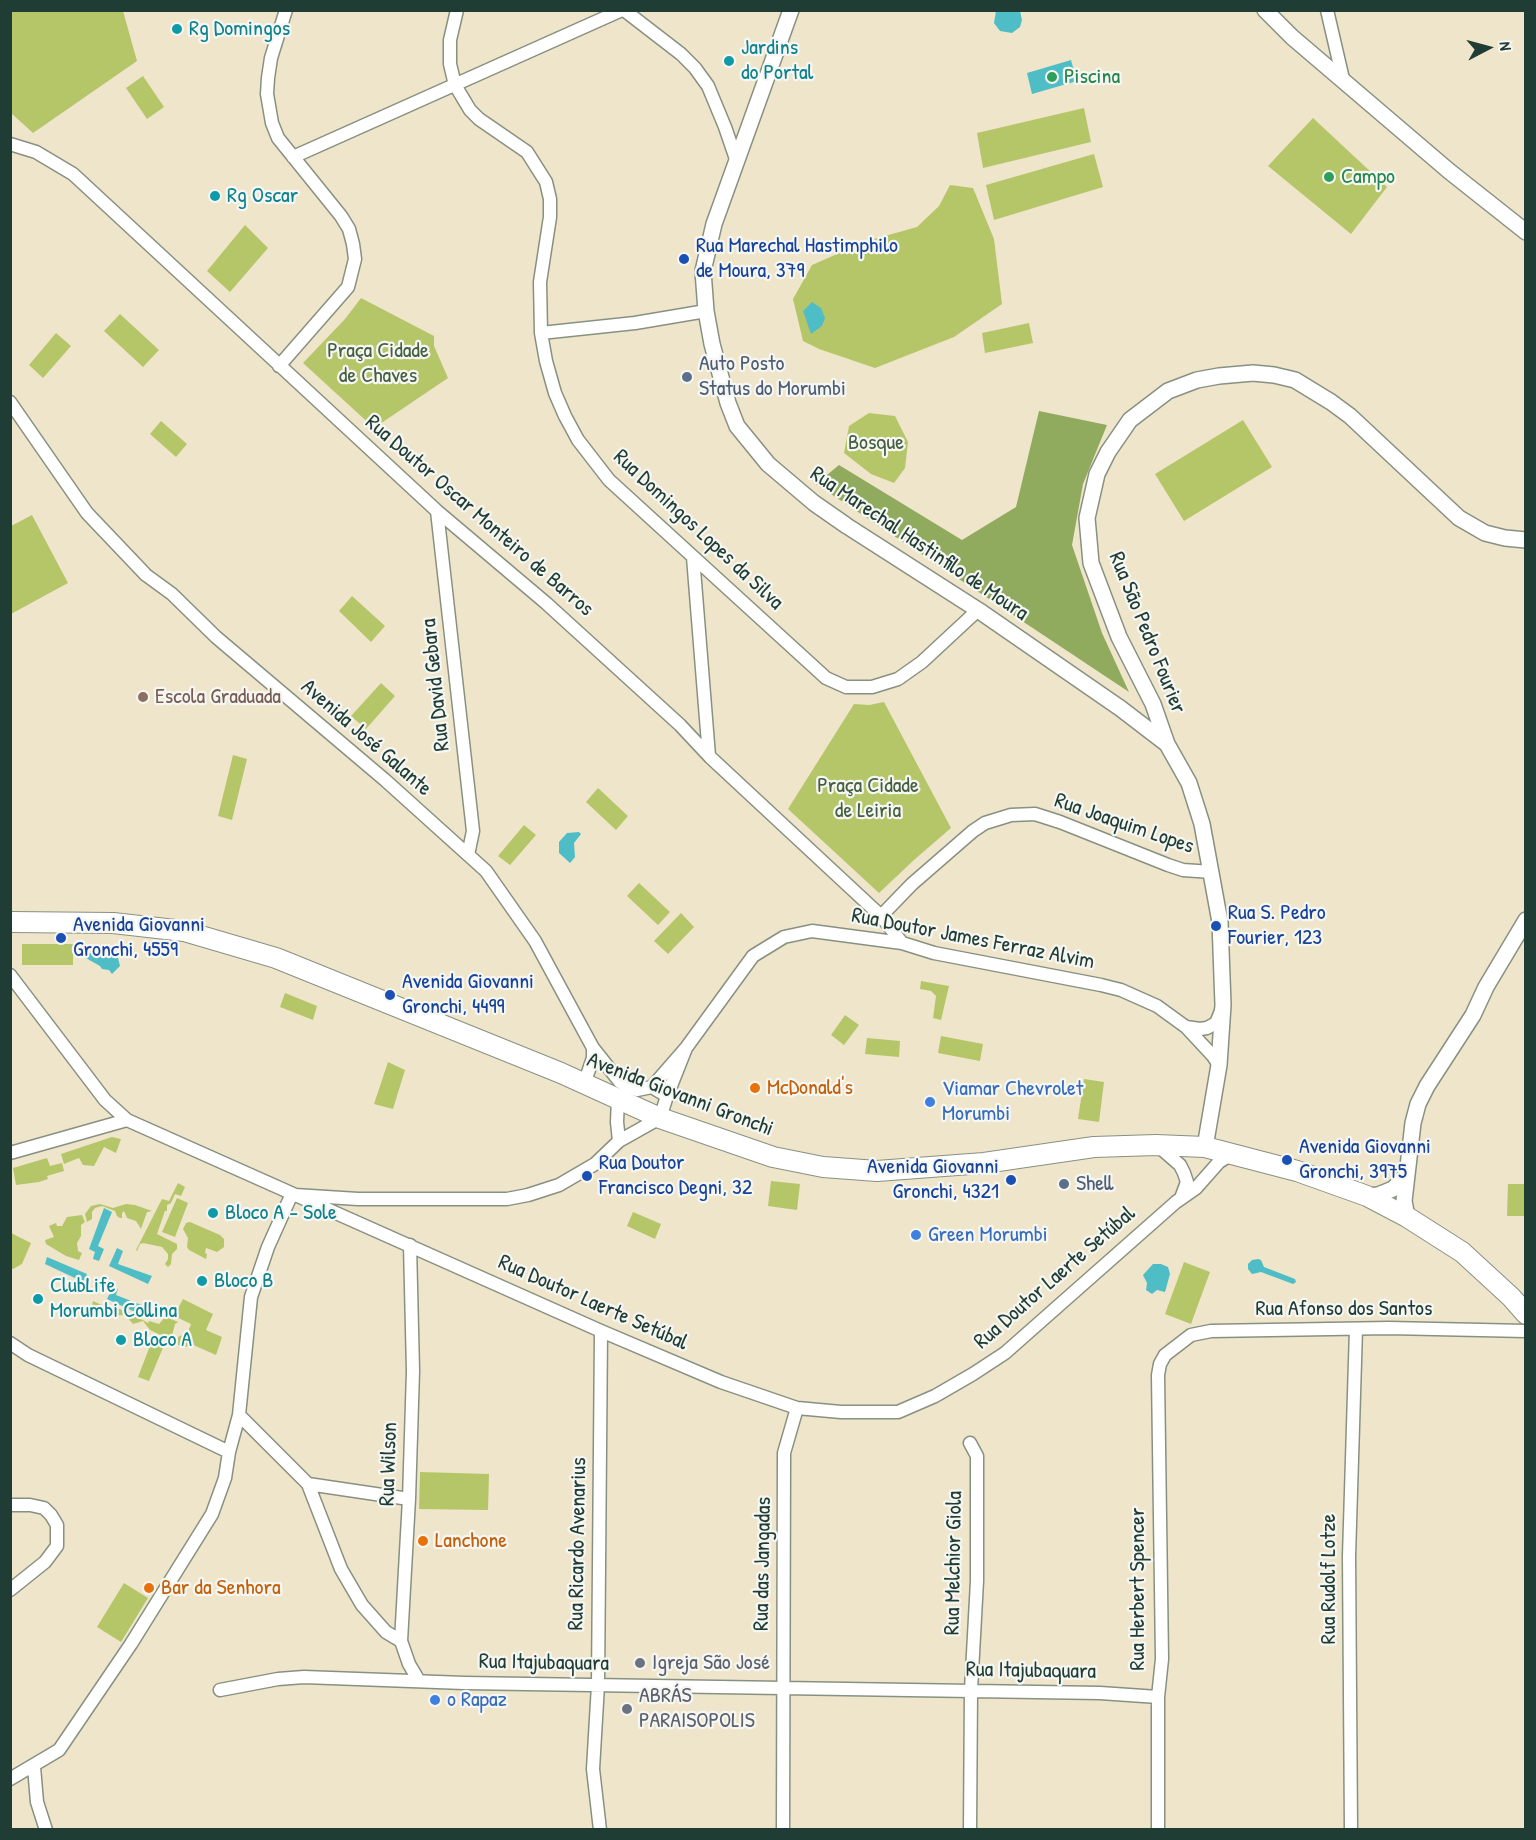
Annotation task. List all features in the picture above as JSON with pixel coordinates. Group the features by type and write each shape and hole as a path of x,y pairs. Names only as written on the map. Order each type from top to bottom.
{"main road":[{"name":"Avenida Giovanni Gronchi","path":"10,922 113,923 184,931 276,958 584,1084 660,1118 773,1157 822,1167 877,1171 984,1163 1094,1147 1156,1144 1205,1147 1296,1171 1367,1196 1407,1217 1462,1252 1526,1314"}],"street":[{"path":"279,366 348,287 355,259 354,244 349,229 279,138 272,123 267,94 271,58 285,10"},
{"name":"Rua Domingos Lopes da Silva","path":"457,10 450,40 450,64 455,85 470,110 479,119 527,152 546,182 550,199 550,217 540,282 540,333 555,393 578,440 609,480 826,678 846,687 872,687 898,679 922,662 978,610"},
{"path":"293,157 623,10 681,54 695,68 708,86 736,159"},
{"name":"Rua Marechal Hastinfilo de Moura","path":"791,10 714,224 703,271 706,311 717,364 728,404 737,426 768,464 803,495 978,610 1120,708 1167,744"},
{"path":"1265,10 1292,37 1449,171 1526,232"},
{"path":"1327,10 1342,79"},
{"name":"Rua Doutor Oscar Monteiro de Barros","path":"10,144 36,152 73,174 437,511 546,603 680,725 710,757 880,916 902,943"},
{"path":"540,333 635,323 706,311"},
{"name":"Rua São Pedro Fourier","path":"1205,1147 1219,1065 1223,1005 1220,922 1202,824 1189,783 1167,744 1147,691 1119,637 1091,563 1087,518 1097,474 1108,452 1130,420 1168,391 1197,380 1219,375 1253,373 1295,380 1350,416 1459,518 1485,533 1526,540"},
{"name":"Avenida José Galante","path":"10,402 87,513 146,575 172,594 216,637 372,769 496,883 535,941 593,1048 620,1082 637,1090 652,1087 667,1096"},
{"name":"Rua David Gebara","path":"437,511 473,831 468,855"},
{"path":"693,557 710,757"},
{"path":"1120,708 1137,704 1147,691"},
{"name":"Rua Joaquim Lopes","path":"880,916 912,884 973,831 985,822 1011,815 1035,814 1183,870 1212,872"},
{"path":"1407,1217 1404,1201 1413,1123 1418,1104 1427,1086 1473,1015 1496,969 1526,920"},
{"name":"Rua Doutor James Ferraz Alvim","path":"652,1087 686,1048 753,956 784,937 812,932 902,943 934,953 1121,990 1157,1006 1186,1028 1219,1065"},
{"name":"Rua Doutor Laerte Setúbal","path":"10,975 105,1100 127,1120 601,1331 721,1382 797,1408 840,1412 898,1412 935,1396 973,1374 1005,1353 1178,1200 1196,1188 1219,1162 1232,1154"},
{"path":"1186,1028 1200,1029 1216,1023 1223,1005"},
{"path":"584,1084 593,1058 593,1048"},
{"name":"Rua Doutor James Ferraz Alvim","path":"667,1096 686,1048"},
{"path":"10,1779 34,1767 59,1750 76,1728 212,1514 225,1478 239,1415 251,1297 285,1204 295,1195 358,1199 507,1199 528,1195 571,1179 595,1164 620,1141 660,1118 667,1096"},
{"path":"618,1099 617,1122 620,1141"},
{"path":"10,1153 127,1120"},
{"path":"1156,1144 1180,1165 1184,1173 1187,1182 1178,1200"},
{"path":"1367,1196 1393,1189 1407,1175"},
{"name":"Rua Wilson","path":"410,1245 413,1371 410,1499 401,1641 409,1664 419,1681"},
{"name":"Rua Rudolf Lotze","path":"1352,1830 1349,1556 1356,1329"},
{"name":"Rua Afonso dos Santos","path":"1168,1352 1191,1335 1211,1330 1526,1331"},
{"name":"Rua Ricardo Avenarius","path":"600,1830 593,1769 598,1685 601,1331"},
{"path":"10,1343 28,1355 230,1452"},
{"name":"Rua Herbert Spencer","path":"1158,1830 1158,1697 1162,1659 1158,1375 1160,1364 1168,1352"},
{"name":"Rua das Jangadas","path":"783,1830 784,1453 797,1408"},
{"path":"239,1415 308,1484 341,1569 362,1605 386,1632 401,1641"},
{"name":"Rua Melchior Giola","path":"970,1443 977,1456 977,1570 971,1690 970,1830"},
{"path":"308,1484 410,1499"},
{"path":"10,1505 44,1508 57,1525 57,1546 45,1562 10,1590"},
{"name":"Rua Itajubaquara","path":"220,1690 278,1679 304,1677 598,1685 1100,1693 1158,1697"},
{"path":"34,1767 37,1802 46,1830"}],"green space":[{"path":"11,10 123,11 137,61 33,133 11,113"},
{"path":"143,76 164,107 147,119 126,88"},
{"path":"1084,108 1091,142 983,168 977,133"},
{"name":"Campo","path":"1313,118 1387,187 1351,234 1268,166"},
{"path":"1094,154 1103,187 994,220 986,185"},
{"path":"950,185 973,188 994,239 1002,304 954,337 875,368 819,349 803,341 793,299 812,265 867,241 917,227 939,206"},
{"path":"245,225 268,248 230,292 207,271"},
{"name":"Praça Cidade de Chaves","path":"361,298 434,336 434,346 448,378 374,428 303,363 345,319"},
{"path":"120,314 159,350 143,367 104,331"},
{"path":"1029,323 1033,343 985,353 982,333"},
{"path":"56,333 71,346 43,378 29,365"},
{"path":"1039,411 1107,425 1083,484 1072,545 1102,633 1129,692 816,484 839,465 962,540 1016,507"},
{"name":"Bosque","path":"869,413 895,416 908,442 905,468 894,483 871,474 844,453 849,426"},
{"path":"1243,420 1272,467 1184,521 1155,474"},
{"path":"161,421 187,444 176,457 150,434"},
{"path":"32,515 68,583 11,614 11,526"},
{"path":"352,596 385,626 371,642 339,611"},
{"path":"381,683 395,696 366,729 351,716"},
{"name":"Praça Cidade de Leiria","path":"884,702 951,828 879,893 788,809 854,704 869,705"},
{"path":"233,755 247,759 232,820 218,816"},
{"path":"598,788 628,816 616,830 586,802"},
{"path":"524,825 536,835 510,865 498,856"},
{"path":"639,883 670,912 658,925 627,896"},
{"path":"681,913 694,927 668,954 654,941"},
{"path":"22,944 73,944 73,965 22,965"},
{"path":"921,981 949,986 941,1020 933,1018 936,996 931,991 920,989"},
{"path":"285,993 317,1006 313,1020 280,1007"},
{"path":"845,1015 859,1025 844,1045 831,1035"},
{"path":"941,1036 983,1044 980,1061 938,1053"},
{"path":"867,1038 900,1041 899,1057 865,1054"},
{"path":"388,1062 405,1070 393,1109 374,1104"},
{"path":"1084,1079 1104,1082 1099,1122 1078,1119"},
{"path":"112,1137 121,1139 116,1153 104,1147 94,1166 83,1165 79,1158 64,1164 61,1154"},
{"path":"47,1158 50,1166 62,1163 64,1171 47,1176 48,1179 39,1182 16,1185 13,1168"},
{"path":"771,1181 800,1184 797,1210 768,1206"},
{"path":"178,1183 185,1187 181,1196 175,1194 171,1203 167,1205 167,1211 165,1211 157,1234 177,1244 177,1249 172,1254 171,1264 168,1267 165,1264 168,1254 162,1247 143,1243 136,1250 162,1199 169,1201"},
{"path":"1508,1184 1525,1184 1525,1216 1507,1216"},
{"path":"177,1198 188,1203 175,1237 162,1232"},
{"path":"100,1204 113,1208 126,1204 135,1205 152,1211 147,1212 141,1229 136,1221 127,1218 124,1211 120,1218 115,1211 102,1206 95,1208 92,1212 92,1219 87,1222 85,1214 91,1206"},
{"path":"633,1212 661,1224 655,1239 627,1226"},
{"path":"82,1215 85,1222 81,1225 81,1236 77,1243 78,1251 82,1253 79,1260 66,1256 46,1244 45,1240 54,1237 49,1226 56,1223 57,1226 62,1226 67,1217"},
{"path":"190,1222 220,1235 224,1239 224,1247 217,1252 206,1248 206,1259 189,1250 188,1238 183,1229 186,1223"},
{"path":"11,1233 31,1243 22,1264 13,1269 11,1268"},
{"path":"1184,1262 1210,1272 1191,1324 1165,1314"},
{"path":"183,1299 213,1314 206,1330 222,1337 216,1355 191,1344 186,1347 178,1345 178,1337 184,1334 186,1337 191,1324 174,1316"},
{"path":"93,1301 106,1307 108,1305 128,1312 148,1323 149,1321 159,1324 170,1314 171,1319 178,1322 175,1324 171,1340 150,1330 143,1321 133,1324 127,1317 115,1316 92,1306"},
{"path":"153,1338 165,1343 149,1381 138,1377"},
{"path":"420,1472 489,1474 488,1510 419,1509"},
{"path":"124,1583 148,1598 121,1642 97,1627"}],"water":[{"path":"996,11 1020,11 1022,20 1020,27 1012,33 1000,31 994,23"},
{"name":"Piscina","path":"1071,60 1077,81 1032,94 1027,73"},
{"path":"812,302 821,308 825,318 822,326 811,334 803,311"},
{"path":"579,832 581,834 574,843 575,857 570,863 559,853 559,842 567,833"},
{"path":"91,953 111,953 118,958 120,966 112,974 109,970 102,969 84,957"},
{"path":"104,1208 112,1212 98,1246 104,1249 99,1261 93,1259 95,1252 89,1249"},
{"path":"117,1248 123,1251 118,1264 152,1276 148,1284 109,1266"},
{"path":"47,1257 87,1274 84,1282 90,1285 87,1291 75,1286 77,1279 45,1264"},
{"path":"1258,1259 1264,1267 1295,1279 1296,1282 1293,1284 1261,1272 1252,1274 1248,1269 1248,1264"},
{"path":"1153,1264 1168,1267 1170,1274 1165,1292 1157,1290 1152,1294 1146,1290 1147,1283 1143,1275"},
{"path":"107,1283 118,1289 116,1295 149,1308 146,1317 107,1299 110,1293 103,1289"}],"place":[{"name":"Rg Domingos","path":"177,29"},
{"name":"Jardins do Portal","path":"729,61"},
{"name":"Piscina","path":"1052,77"},
{"name":"Campo","path":"1329,177"},
{"name":"Rg Oscar","path":"215,196"},
{"name":"Rua Marechal Hastimphilo de Moura, 379","path":"684,259"},
{"name":"Auto Posto Status do Morumbi","path":"687,377"},
{"name":"Escola Graduada","path":"143,697"},
{"name":"Rua S. Pedro Fourier, 123","path":"1216,926"},
{"name":"Avenida Giovanni Gronchi, 4559","path":"61,938"},
{"name":"Avenida Giovanni Gronchi, 4499","path":"390,995"},
{"name":"McDonald's","path":"755,1088"},
{"name":"Viamar Chevrolet Morumbi","path":"930,1102"},
{"name":"Avenida Giovanni Gronchi, 3975","path":"1287,1160"},
{"name":"Rua Doutor Francisco Degni, 32","path":"587,1176"},
{"name":"Avenida Giovanni Gronchi, 4321","path":"1011,1180"},
{"name":"Shell","path":"1064,1184"},
{"name":"Bloco A - Sole","path":"213,1213"},
{"name":"Green Morumbi","path":"916,1235"},
{"name":"Bloco B","path":"202,1281"},
{"name":"ClubLife Morumbi Collina","path":"38,1299"},
{"name":"Bloco A","path":"121,1340"},
{"name":"Lanchone","path":"423,1541"},
{"name":"Bar da Senhora","path":"149,1588"},
{"name":"Igreja São José","path":"640,1663"},
{"name":"o Rapaz","path":"435,1700"},
{"name":"ABRÁS PARAISOPOLIS","path":"627,1709"}]}
